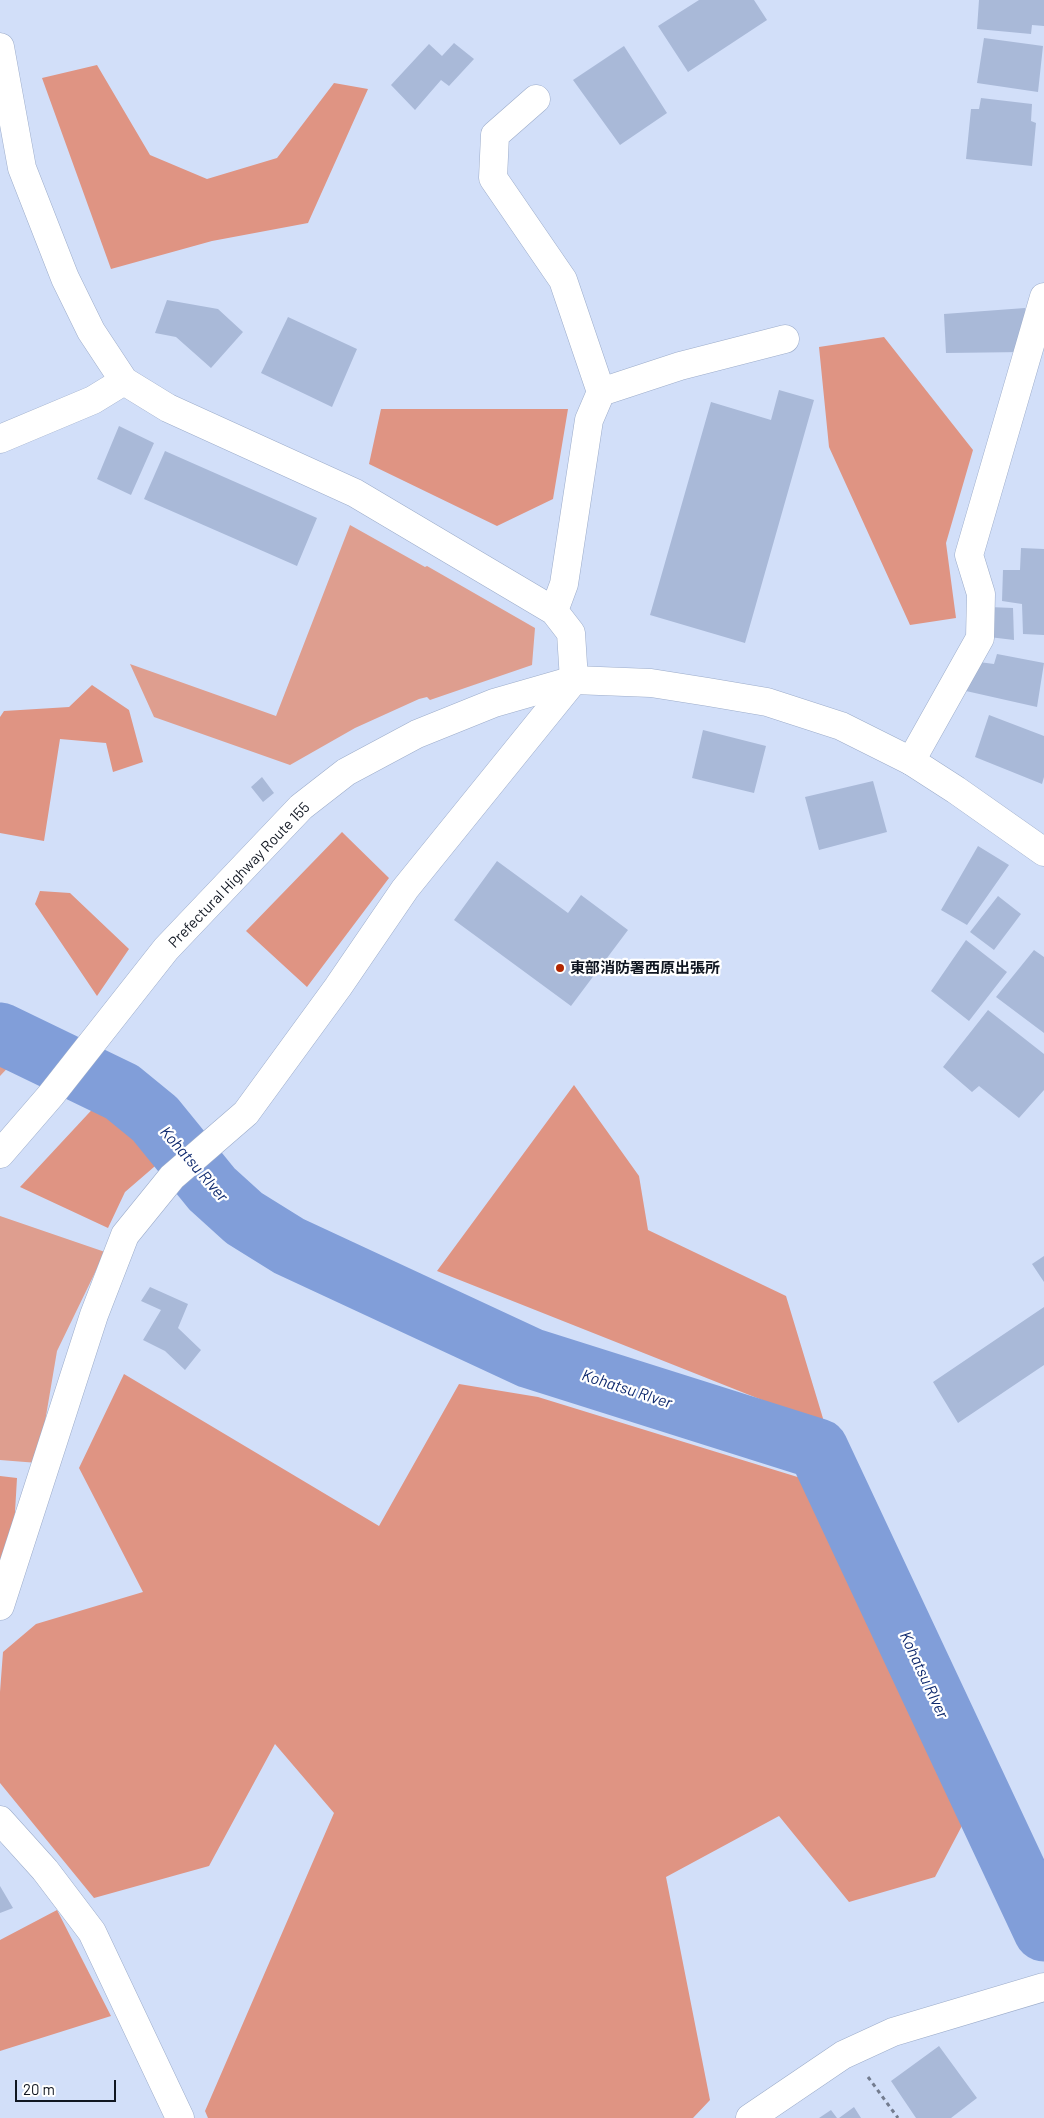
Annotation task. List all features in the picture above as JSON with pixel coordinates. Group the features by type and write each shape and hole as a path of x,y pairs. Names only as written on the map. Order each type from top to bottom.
{"street":[{"path":"0,47 22,168 65,278 91,331 124,381 168,408 355,493 554,611 571,633 574,680 405,889 338,987 246,1113 172,1177 126,1235 94,1316 0,1606"},
{"path":"536,98 495,135 493,178 563,280 601,392 589,420 564,584 554,611"},
{"path":"911,761 980,638 981,594 969,555 1044,297"},
{"path":"601,392 680,366 785,339"},
{"path":"0,439 93,400 124,381"},
{"name":"Prefectural Highway Route 155","path":"0,1154 87,1051 166,949 301,807 346,772 417,734 494,704 574,680 651,683 767,702 841,726 911,761 1042,845"},
{"path":"0,1820 45,1870 92,1932 180,2118"},
{"path":"750,2118 849,2052 893,2032 1039,1988"}],"path":[{"path":"849,2052 898,2118"}],"shaded area":[{"path":"97,65 150,155 207,179 277,158 334,83 368,89 308,223 212,241 111,269 42,78"},
{"path":"884,337 973,450 946,543 956,618 910,625 829,447 819,347"},
{"path":"381,409 568,409 553,499 497,526 369,464"},
{"path":"350,525 425,567 427,566 535,628 532,665 430,700 427,697 419,699 355,728 290,765 154,717 130,664 276,716"},
{"path":"92,685 129,710 143,762 113,772 106,743 60,739 44,841 0,833 0,717 4,711 69,707"},
{"path":"342,832 389,878 307,987 246,931"},
{"path":"40,891 70,893 129,949 97,996 35,904"},
{"path":"0,1020 34,1040 0,1076"},
{"path":"127,1072 198,1129 125,1192 108,1228 20,1187"},
{"path":"574,1085 639,1176 648,1230 786,1296 825,1425 437,1271"},
{"path":"0,1216 105,1252 57,1351 38,1463 0,1460"},
{"path":"124,1374 379,1526 459,1384 538,1397 817,1483 965,1820 935,1877 849,1902 779,1816 666,1877 710,2100 693,2118 208,2118 205,2111 334,1813 275,1744 209,1866 94,1898 0,1783 0,1692 3,1652 36,1624 143,1592 79,1468"},
{"path":"0,1476 17,1478 14,1529 0,1565"},
{"path":"57,1910 111,2016 0,2051 0,1940"}],"building":[{"path":"699,0 754,0 767,20 688,72 658,26"},
{"path":"979,0 1044,0 1044,26 1032,25 1031,34 977,29"},
{"path":"984,38 1043,46 1038,92 977,83"},
{"path":"454,43 474,59 449,86 441,80 415,110 391,85 429,44 442,56"},
{"path":"624,46 667,113 620,145 573,80"},
{"path":"981,98 1032,104 1031,121 1036,123 1032,166 966,159 971,109 979,109"},
{"path":"167,300 218,309 243,332 211,368 176,337 155,333"},
{"path":"1025,308 1024,352 946,353 944,314"},
{"path":"288,317 357,349 332,407 261,373"},
{"path":"779,390 814,400 745,643 650,615 711,402 771,420"},
{"path":"119,426 154,443 131,495 97,479"},
{"path":"165,451 317,518 297,566 144,499"},
{"path":"1021,548 1044,549 1044,635 1023,634 1022,604 1002,601 1003,570 1020,570"},
{"path":"989,607 1013,608 1014,640 989,637"},
{"path":"997,654 1044,663 1037,707 966,691 979,662 994,664"},
{"path":"989,715 1044,736 1044,777 1042,784 975,757"},
{"path":"703,730 766,746 754,793 692,778"},
{"path":"262,777 274,793 263,802 251,787"},
{"path":"873,781 887,832 819,850 805,797"},
{"path":"978,846 1009,865 967,925 941,910"},
{"name":"東部消防署西原出張所","path":"497,861 568,913 581,895 628,930 571,1006 454,920"},
{"path":"998,896 1021,914 994,950 970,932"},
{"path":"966,940 1007,972 969,1021 931,991"},
{"path":"1034,950 1044,957 1044,1033 996,997"},
{"path":"988,1010 1044,1054 1044,1090 1019,1118 979,1086 972,1092 943,1067"},
{"path":"1044,1256 1044,1282 1032,1264"},
{"path":"150,1287 188,1304 178,1328 201,1350 185,1370 165,1351 143,1340 161,1310 141,1301"},
{"path":"1044,1307 1044,1365 958,1423 933,1382"},
{"path":"0,1886 13,1908 0,1913"},
{"path":"939,2046 977,2098 951,2118 916,2118 891,2081"},
{"path":"854,2107 861,2118 839,2118"},
{"path":"831,2110 837,2118 819,2118"}],"waterway":[{"name":"Kohatsu RIver","path":"0,1033 122,1092 155,1119 212,1189 244,1218 289,1246 530,1358 818,1449 1044,1931"}],"place":[{"name":"東部消防署西原出張所","path":"560,968"}]}
